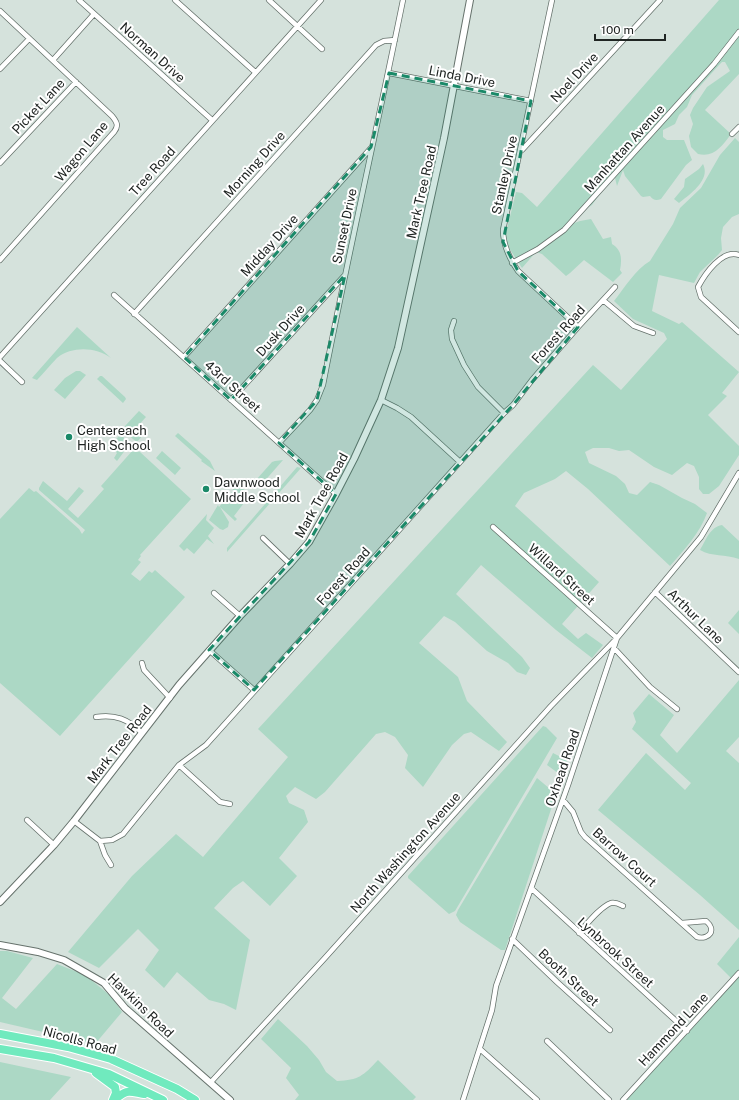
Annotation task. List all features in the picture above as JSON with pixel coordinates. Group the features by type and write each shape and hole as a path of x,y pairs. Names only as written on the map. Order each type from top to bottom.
{"highway":[{"name":"Nicolls Road","path":"0,1034 68,1047 111,1059 177,1089 195,1100"},
{"name":"Nicolls Road","path":"0,1049 54,1058 109,1074 163,1100"},
{"path":"88,1068 114,1085 116,1089 113,1100"},
{"path":"113,1100 124,1092 128,1091 154,1096"}],"street":[{"name":"Norman Drive","path":"79,0 212,120"},
{"path":"175,0 255,72"},
{"path":"269,0 322,50"},
{"name":"Tree Road","path":"0,357 321,0"},
{"name":"Sunset Drive","path":"280,443 310,410 317,400 323,385 371,147 389,73 403,0"},
{"name":"Mark Tree Road","path":"0,902 54,845 74,821 142,732 210,650 309,542 336,494 380,400 398,348 444,138 470,0"},
{"name":"Stanley Drive","path":"552,0 503,230 503,242 512,263 523,276 578,327"},
{"name":"Noel Drive","path":"520,151 660,0"},
{"name":"Wagon Lane","path":"0,12 53,60 117,122 117,128 0,260"},
{"path":"53,60 94,14"},
{"name":"Manhattan Avenue","path":"512,263 538,250 564,230 714,64 739,32"},
{"path":"0,69 29,39"},
{"name":"Morning Drive","path":"134,314 376,44 384,41 395,40"},
{"name":"Linda Drive","path":"389,73 531,101"},
{"name":"Picket Lane","path":"0,163 76,82"},
{"path":"732,134 739,127"},
{"name":"Midday Drive","path":"184,357 371,147"},
{"path":"739,254 730,253 720,259 702,280 698,288 701,298 739,332"},
{"name":"Dusk Drive","path":"231,400 345,275"},
{"name":"Forest Road","path":"100,841 112,840 122,834 179,765 206,745 519,398 532,380 615,287"},
{"name":"43rd Street","path":"114,295 336,494"},
{"path":"603,300 627,322 653,333"},
{"path":"454,320 451,334 460,359 478,387 504,413"},
{"path":"0,361 22,382"},
{"path":"380,400 411,417 460,462"},
{"name":"Oxhead Road","path":"463,1100 492,1010 496,986 563,800 617,638 701,537 739,473"},
{"name":"Willard Street","path":"493,527 617,638"},
{"path":"263,538 290,564"},
{"name":"Arthur Lane","path":"656,592 739,672"},
{"path":"214,593 240,616"},
{"name":"North Washington Avenue","path":"211,1082 551,706 617,638"},
{"path":"614,648 650,687 677,709"},
{"path":"210,650 254,690"},
{"path":"142,663 144,670 170,698"},
{"path":"96,717 105,716 120,718 135,726 142,732"},
{"path":"179,765 220,802 230,804"},
{"name":"Barrow Court","path":"563,800 573,812 581,832 585,837 697,937 706,937 711,933 712,929 710,924 706,921 682,923"},
{"path":"28,820 54,845"},
{"path":"74,821 100,841 105,855 111,865"},
{"name":"Lynbrook Street","path":"531,888 687,1031"},
{"path":"579,933 597,913 611,903 616,903 623,906"},
{"name":"Booth Street","path":"512,939 610,1030"},
{"name":"Hawkins Road","path":"0,945 38,952 64,960 104,982 125,1008 230,1100"},
{"name":"Hammond Lane","path":"623,1100 739,973"},
{"path":"547,1041 609,1100"},
{"path":"480,1049 537,1100"}],"highlighted area":[{"path":"389,73 531,101 503,242 518,271 578,327 513,405 254,690 209,650 309,542 336,494 279,443 317,400 345,275 231,400 184,357 371,147"}],"green space":[{"path":"719,0 739,0 739,74 705,110 731,134 721,147 713,153 704,155 698,154 691,147 689,136 693,124 690,115 707,87 730,71 725,62 722,62 692,95 687,107 679,115 675,124 663,130 663,137 667,140 684,140 692,160 686,165 661,199 656,200 650,196 641,196 625,176 623,170 617,186 615,178 612,177 592,205 578,214 566,226 591,219 603,239 611,237 612,244 618,249 621,262 620,270 622,273 613,282 584,260 566,276 542,254 536,252 522,268 509,248 505,237 516,192 522,193 537,207"},
{"path":"735,138 739,142 739,214 732,217 723,227 721,238 722,250 700,272 694,283 659,275 652,311 679,324 682,322 739,372 722,393 727,396 708,415 739,446 739,455 719,486 709,494 703,494 699,489 699,477 694,466 687,463 672,475 654,467 629,450 619,451 609,448 593,448 585,452 589,463 616,476 625,484 629,493 637,495 650,482 659,485 695,504 707,513 696,534 686,547 670,566 588,489 566,471 555,479 524,493 515,506 599,582 562,624 578,639 586,633 603,645 592,658 556,630 481,565 456,594 522,657 530,668 526,675 517,672 508,663 487,651 455,622 444,616 419,643 458,677 467,701 507,742 499,751 471,732 464,734 452,745 423,787 405,768 408,755 395,737 385,732 376,734 325,792 316,799 295,787 286,796 289,803 304,810 308,822 279,858 297,876 270,906 243,881 233,888 214,908 250,940 236,1010 224,1004 209,1000 177,972 164,988 145,970 159,950 138,929 99,968 68,952 132,876 176,834 203,857 288,757 258,729 593,365 621,390 667,339 664,333 633,319 614,301 635,274 650,261 673,224 680,208 701,188 720,155"},
{"path":"703,164 705,170 702,181 694,191 679,203 674,199 684,187 685,179 699,169"},
{"path":"77,327 111,358 105,354 91,350 84,349 70,351 57,358 37,380 32,378"},
{"path":"76,371 80,371 86,375 65,399 54,390 65,378"},
{"path":"102,376 125,397 126,399 123,403 97,379"},
{"path":"139,411 146,417 136,428 143,435 137,442 127,434 125,426"},
{"path":"178,433 210,461 215,471 201,461 202,460 175,436"},
{"path":"121,435 128,441 129,445 117,461 114,458 117,453 110,446"},
{"path":"133,450 140,452 191,499 140,555 141,556 138,560 141,562 131,574 140,581 149,571 152,573 155,570 185,597 60,736 0,683 0,519 29,488 34,492 36,491 79,529 82,534 85,530 39,490 43,481 67,501 79,487 84,491 68,509 78,518 104,489 101,486"},
{"path":"162,451 181,468 175,475 156,458"},
{"path":"283,460 262,484 259,486 257,485 256,480 272,462"},
{"path":"297,467 301,468 227,552 227,548"},
{"path":"228,480 234,481 249,494 234,516 237,519 235,521 220,507 229,522 228,527 223,530 209,520 218,505 219,507 233,491 232,483 225,482"},
{"path":"207,514 206,520 214,528 208,536 214,544 207,539 194,554 187,548 184,551 179,546"},
{"path":"722,525 739,541 739,559 729,556 709,554 700,550 711,531"},
{"path":"739,610 739,634 728,623"},
{"path":"739,680 739,737 726,751 739,763 739,930 700,895 598,810 646,753 685,790 691,783 632,729 636,722 633,713 649,694 674,715 660,735 677,753"},
{"path":"543,726 557,738 455,911 449,914 408,878 408,876"},
{"path":"553,753 567,760 562,776 547,765"},
{"path":"537,778 556,794 505,950 501,950 460,922 456,915"},
{"path":"739,937 739,1100 624,1100 733,980 717,964"},
{"path":"0,951 7,951 33,958 2,998 16,1009 57,964 85,975 112,997 122,1012 95,1044 0,1022"},
{"path":"278,1019 307,1046 319,1060 326,1072 337,1081 351,1080 360,1076 378,1060 416,1097 413,1100 295,1100 299,1095 286,1078 291,1068 261,1039"},
{"path":"0,1062 71,1077 50,1100 0,1100"}],"place":[{"name":"Centereach High School","path":"69,437"},
{"name":"Dawnwood Middle School","path":"206,489"}]}
